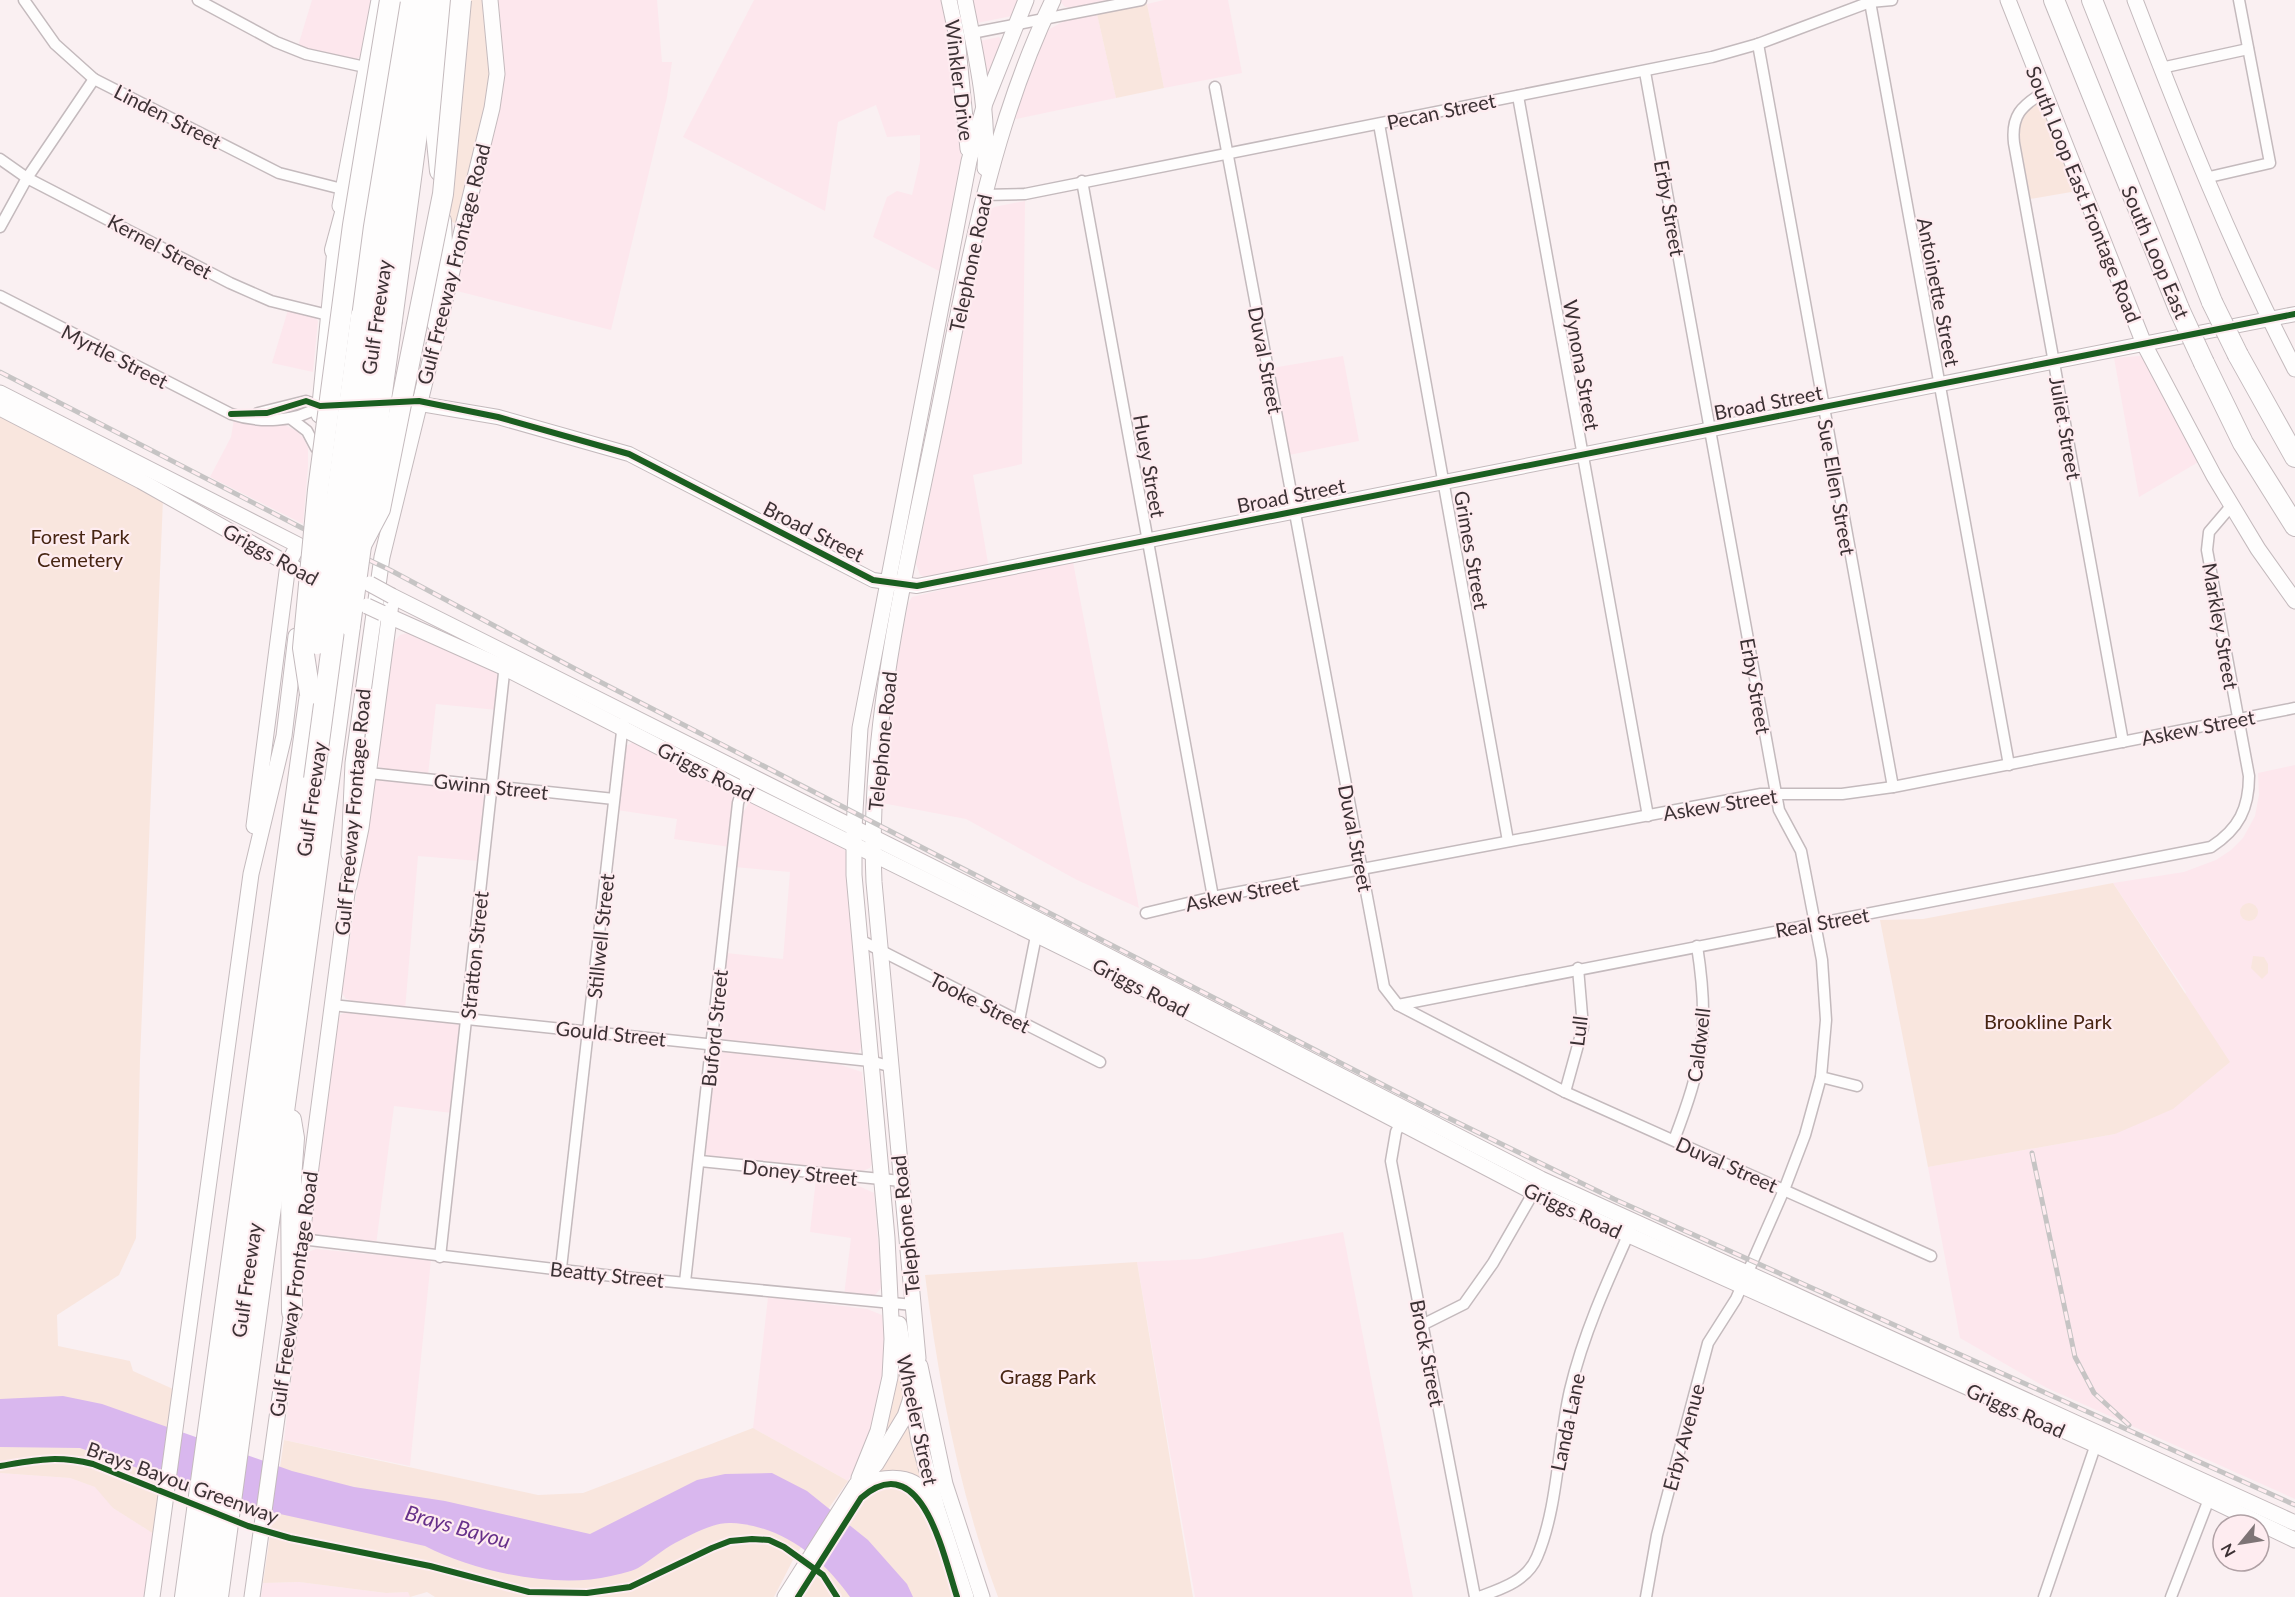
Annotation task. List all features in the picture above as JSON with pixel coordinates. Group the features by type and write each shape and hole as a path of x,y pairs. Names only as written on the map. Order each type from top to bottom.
{"highway":[{"path":"310,694 303,648 318,490 354,225 390,0"},
{"name":"Gulf Freeway","path":"238,1336 286,1101 313,780 361,545 392,70 402,0"},
{"name":"Gulf Freeway","path":"200,1597 238,1336 419,0"},
{"name":"Gulf Freeway","path":"313,780 310,694 435,0"},
{"path":"437,323 443,266 436,131 446,0"},
{"path":"361,545 380,509 443,194 461,0"},
{"name":"South Loop East","path":"2054,0 2179,309 2243,443 2295,526"},
{"name":"South Loop East","path":"2092,0 2212,302 2238,355 2295,458"},
{"path":"335,250 378,92 392,70"},
{"path":"286,1101 294,1138 291,1179 292,1312"},
{"name":"Gulf Freeway","path":"184,1597 207,1551"},
{"name":"Gulf Freeway","path":"207,1551 218,1597"}],"main road":[{"path":"152,1597 253,861 284,736 310,525 328,315 342,189 379,0"},
{"name":"Gulf Freeway Frontage Road","path":"252,1597 348,886 353,763 373,617 382,557 418,402 470,205 492,108 497,74 490,0"},
{"name":"Winkler Drive","path":"949,0 964,35 985,103 987,132 983,195"},
{"name":"Winkler Drive","path":"965,0 964,35 969,161"},
{"name":"Telephone Road","path":"785,1597 857,1484 879,1431 890,1377 892,1303 870,1061 854,844 860,728 969,161 985,103 1026,0"},
{"name":"Telephone Road","path":"857,1484 876,1464 891,1441 910,1401 918,1358 889,1066 872,854 879,735 903,584 983,195 1021,73 1053,0"},
{"name":"South Loop East Frontage Road","path":"2008,0 2144,344 2192,437 2232,505 2295,601"},
{"path":"2134,0 2205,178 2269,319 2295,369"},
{"name":"Griggs Road","path":"0,393 144,475 292,566 367,606 505,668 623,728 854,828 1211,1023 1537,1186 2098,1439 2215,1485 2295,1523"},
{"name":"Griggs Road","path":"0,408 298,545 392,596 624,712 872,854 1038,928"},
{"path":"253,861 253,828 292,566 298,545"},
{"path":"348,886 361,828 386,615 392,596"},
{"name":"Wheeler Street","path":"892,1303 910,1401 937,1508 966,1597"},
{"name":"Wheeler Street","path":"918,1358 945,1484 982,1597"},
{"name":"Griggs Road","path":"2098,1439 2209,1500 2295,1539"},
{"path":"857,1484 893,1477 912,1481 926,1490 937,1508"}],"street":[{"name":"Linden Street","path":"24,0 55,44 94,79 279,173 342,189"},
{"path":"198,0 276,42 306,54 365,67"},
{"path":"964,35 1141,0"},
{"name":"Pecan Street","path":"983,195 1025,194 1645,72 1758,44 1870,2 1892,0"},
{"path":"2205,178 2270,164 2239,0"},
{"name":"Antoinette Street","path":"1870,2 2009,765"},
{"name":"Sue Ellen Street","path":"1758,44 1893,787"},
{"path":"2161,68 2248,49"},
{"name":"Erby Street","path":"1645,72 1776,794 1784,823 1800,851 1826,989 1821,1077 1805,1135 1745,1279"},
{"path":"0,227 27,178 94,79"},
{"name":"Duval Street","path":"1215,87 1384,987 1398,1005 1564,1092 1931,1256"},
{"name":"Juliet Street","path":"2044,92 2024,104 2017,113 2013,133 2123,742"},
{"name":"Wynona Street","path":"1518,96 1648,816"},
{"name":"Grimes Street","path":"1379,124 1508,840"},
{"name":"Kernel Street","path":"0,159 27,178 230,283 271,301 328,315"},
{"name":"Huey Street","path":"1082,182 1213,897"},
{"name":"Myrtle Street","path":"0,296 231,414 248,419 290,418 306,415 320,406"},
{"name":"Broad Street","path":"320,406 418,402 498,417 629,454 873,580 917,586 957,580 1146,540 2295,314"},
{"name":"Myrtle Street","path":"231,414 267,413 306,401 320,406"},
{"path":"290,418 307,431 316,448"},
{"name":"Markley Street","path":"2232,505 2209,532 2208,550 2239,719 2249,790 2246,808 2237,825"},
{"name":"Stratton Street","path":"440,1257 507,652"},
{"name":"Askew Street","path":"1146,913 1213,897 1761,794 1842,794 1893,787 2295,708"},
{"name":"Stillwell Street","path":"561,1268 590,1031 624,712"},
{"name":"Gwinn Street","path":"369,773 614,799"},
{"name":"Buford Street","path":"685,1282 738,803 745,782"},
{"name":"Real Street","path":"1398,1005 2123,863 2201,851 2222,840 2237,825"},
{"path":"1019,1022 1038,928"},
{"name":"Tooke Street","path":"860,940 1101,1062"},
{"name":"Caldwell","path":"1674,1140 1694,1086 1703,1038 1704,1002 1697,946"},
{"name":"Lull","path":"1564,1092 1583,1027 1578,968"},
{"name":"Gould Street","path":"332,1005 870,1061 889,1066"},
{"path":"1821,1077 1857,1086"},
{"name":"Brock Street","path":"1403,1118 1391,1161 1477,1597"},
{"name":"Doney Street","path":"700,1161 901,1181"},
{"path":"1422,1325 1464,1304 1493,1263 1537,1186"},
{"name":"Landa Lane","path":"1477,1597 1513,1584 1536,1559 1547,1523 1571,1389 1595,1313 1631,1228"},
{"name":"Beatty Street","path":"301,1239 440,1257 913,1305"},
{"name":"Erby Avenue","path":"1646,1597 1657,1535 1708,1343 1745,1279"},
{"path":"2044,1597 2098,1439"},
{"path":"2171,1597 2215,1485"}],"shaded area":[{"path":"312,0 375,0 364,55 354,60 298,46"},
{"path":"495,0 657,0 662,62 672,62 667,97 611,330 453,290"},
{"path":"754,0 943,0 961,118 961,161 941,272 873,237 887,197 897,191 912,195 920,161 920,135 887,137 876,105 838,122 825,211 683,137"},
{"path":"969,0 1023,0 1012,16 977,23"},
{"path":"1059,0 1120,0 1076,8 1065,7"},
{"path":"1164,0 1228,0 1242,73 1164,88 1147,4"},
{"path":"1097,14 1116,98 1011,120 1046,31 1066,20"},
{"path":"999,37 1003,42 986,81 980,41"},
{"path":"1025,201 1022,464 973,475 989,569 926,578 920,575 916,564 987,213 994,207"},
{"path":"288,310 315,317 318,321 313,372 272,363"},
{"path":"1343,356 1359,441 1289,455 1272,368"},
{"path":"2140,356 2145,358 2200,461 2139,497 2114,358"},
{"path":"234,419 281,423 297,431 304,439 308,448 308,467 303,524 210,477 231,437"},
{"path":"1073,562 1139,908 1077,880 966,819 882,803 888,714 908,604 912,597 1004,575"},
{"path":"408,633 495,671 497,675 497,710 436,704 428,775 384,770 376,764 391,646 400,635"},
{"path":"637,740 731,791 733,802 730,847 674,839 677,819 617,810 626,746"},
{"path":"2295,765 2295,1499 2047,1388 1960,1338 1928,1167 2115,1134 2186,992 2113,883 2184,872 2216,860 2243,838 2255,816 2259,795 2258,773"},
{"path":"377,778 487,790 479,861 418,856 405,1010 361,1004 346,999 342,993 373,780"},
{"path":"750,801 843,848 846,852 862,1046 858,1053 719,1041 717,1038 726,953 783,959 790,872 735,867 741,816"},
{"path":"350,1010 460,1023 452,1113 394,1106 376,1245 314,1235 310,1228 336,1022 338,1016"},
{"path":"720,1051 838,1064 862,1072 872,1164 870,1168 857,1173 708,1159 705,1153 715,1056"},
{"path":"816,1179 850,1182 874,1193 882,1287 874,1296 844,1296 851,1238 810,1232"},
{"path":"1343,1232 1413,1597 1195,1597 1137,1262 1200,1259"},
{"path":"316,1249 431,1260 410,1466 284,1440 306,1257 308,1252"},
{"path":"768,1297 867,1309 882,1315 886,1356 882,1396 864,1450 848,1481 753,1428"},
{"path":"0,1473 70,1478 96,1487 113,1508 154,1534 145,1597 0,1597"},
{"path":"299,1582 386,1593 408,1592 410,1597 261,1597 263,1583"}],"green space":[{"path":"470,0 484,0 492,49 486,116 456,224 451,221 449,193"},
{"path":"1147,4 1164,88 1116,98 1097,14"},
{"path":"2038,103 2044,104 2077,191 2030,199 2021,160 2019,133 2021,121 2027,111"},
{"name":"Forest Park Cemetery","path":"0,416 163,499 140,1060 136,1238 119,1275 57,1315 58,1346 130,1361 133,1371 173,1389 154,1534 113,1508 95,1487 70,1478 0,1473"},
{"name":"Brookline Park","path":"2113,883 2230,1062 2173,1109 2115,1134 1928,1167 1880,920 1923,919"},
{"path":"2249,903 2255,906 2258,912 2255,918 2249,921 2243,918 2240,912 2243,906"},
{"path":"2253,956 2264,957 2268,964 2268,973 2262,979 2251,968"},
{"name":"Gragg Park","path":"1137,1262 1193,1597 998,1597 961,1478 944,1398 925,1275"},
{"path":"895,1371 900,1372 902,1401 898,1415 883,1440"},
{"path":"905,1424 909,1426 921,1477 918,1479 879,1473 877,1469"},
{"path":"753,1428 848,1481 795,1556 774,1597 435,1597 427,1592 410,1597 408,1592 386,1593 299,1582 263,1583 284,1440 538,1495 583,1493"},
{"path":"898,1482 925,1497 934,1516 960,1597 795,1597 861,1495 870,1486"}],"water":[{"name":"Brays Bayou","path":"63,1396 102,1404 292,1471 354,1487 445,1501 590,1534 697,1480 725,1474 772,1473 807,1491 868,1540 907,1584 913,1597 850,1597 826,1569 798,1546 783,1537 749,1525 724,1523 710,1527 670,1546 638,1568 624,1573 589,1580 541,1579 491,1570 425,1546 253,1508 80,1448 0,1447 0,1399"}],"railway":[{"path":"0,372 302,528 390,570 581,672 1430,1109 1614,1199 2295,1505"},
{"path":"2032,1153 2075,1357 2094,1393 2129,1425"}],"cycle path":[{"path":"231,414 267,413 306,401 320,406 419,401 498,417 629,454 873,580 917,586 2295,314"},
{"name":"Brays Bayou Greenway","path":"0,1466 57,1459 93,1464 248,1526 290,1538 430,1566 529,1592 587,1593 630,1587 730,1541 769,1540 784,1547 823,1575 837,1597"},
{"path":"798,1597 861,1498 882,1485 900,1486 915,1496 927,1513 937,1535 957,1597"}]}
